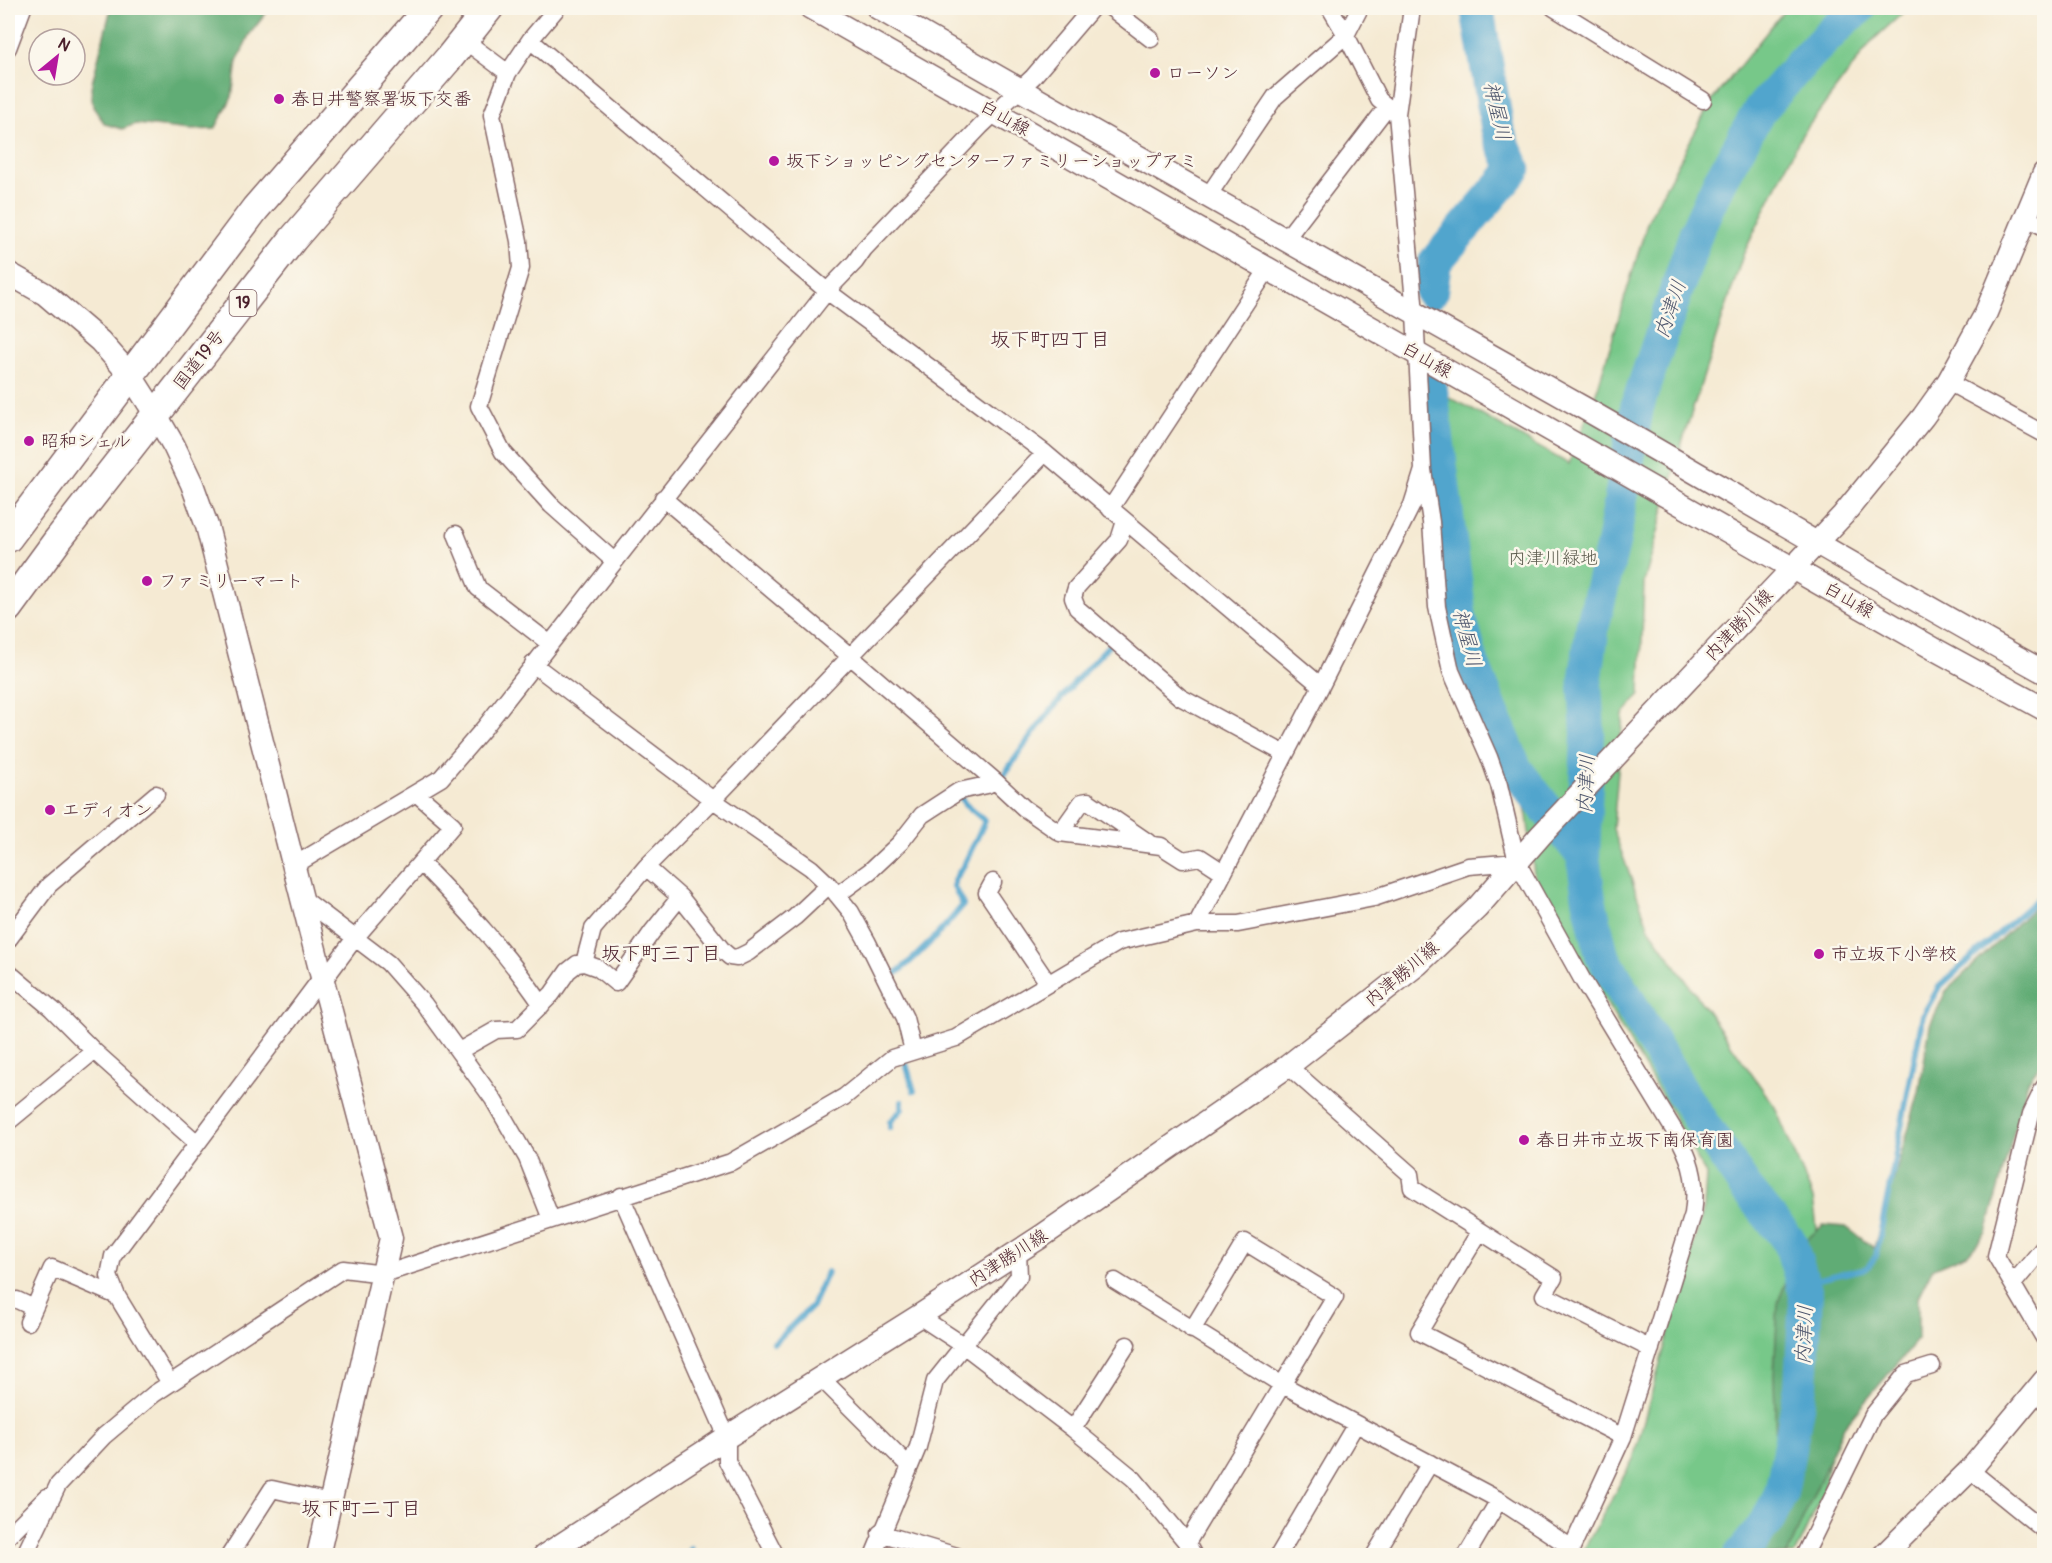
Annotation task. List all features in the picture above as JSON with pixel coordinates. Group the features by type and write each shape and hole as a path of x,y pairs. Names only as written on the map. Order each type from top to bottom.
{"highway":[{"path":"8,538 255,209 429,8"},
{"name":"国道19号","path":"8,608 57,541 292,239 489,8"}],"street":[{"path":"8,48 23,8"},
{"path":"557,8 530,40 508,73 492,115 519,241 521,268 479,406 503,452 551,505 614,561"},
{"name":"白山線","path":"811,8 1936,650 2044,709"},
{"name":"白山線","path":"878,8 2044,672"},
{"path":"293,867 441,778 485,727 827,291 855,262 879,232 981,126 1020,90 1092,8"},
{"path":"1111,8 1151,39"},
{"path":"1330,8 1379,100 1392,110"},
{"path":"1208,196 1275,97 1346,35 1360,8"},
{"path":"1115,1281 1281,1384 1499,1500 1570,1552 1623,1437 1693,1214 1696,1195 1694,1172 1689,1157 1582,979 1517,862 1499,785 1451,671 1437,607 1431,522 1423,470 1415,313 1392,110 1412,8"},
{"path":"1554,8 1703,100"},
{"path":"464,40 508,73"},
{"path":"530,40 827,291 1045,453 1321,686"},
{"path":"1285,240 1392,110"},
{"name":"内津勝川線","path":"544,1556 1018,1252 1288,1066 1418,964 1477,908 1541,835 1843,515 1923,417 1948,382 2036,222 2044,173"},
{"path":"1110,509 1268,269"},
{"path":"8,273 45,294 100,340 131,376 156,415 192,484 207,526 322,979 392,1238 318,1556"},
{"path":"1948,382 2044,433"},
{"path":"584,963 593,929 646,867 1045,453"},
{"path":"1197,924 1412,505 1423,470"},
{"path":"663,498 850,656 1024,808 1060,833 1161,846 1183,860 1200,857 1223,872"},
{"path":"1125,521 1119,540 1076,588 1073,598 1077,608 1180,697 1285,754"},
{"path":"456,534 478,588 549,644"},
{"path":"534,664 713,800 811,868 833,890 851,912 905,1018 913,1052"},
{"path":"646,867 680,897 723,951 730,957 737,958 749,952 833,890 870,871 900,843 922,815 959,791 995,781"},
{"path":"170,1383 117,1296 109,1276 113,1256 322,979 453,825 416,793"},
{"path":"8,940 49,885 156,794"},
{"path":"1060,833 1082,802 1088,801 1152,844"},
{"path":"8,1536 104,1436 153,1394 343,1269 384,1274 731,1162 844,1096 892,1058 957,1038 1119,942 1197,924 1238,924 1374,898 1468,866 1517,862"},
{"path":"421,863 493,939 542,1005"},
{"path":"993,882 987,893 1048,983"},
{"path":"301,897 388,963 424,1004 493,1099 527,1158 551,1219"},
{"path":"459,1051 496,1030 517,1029 542,1005 568,971 577,964 584,963 598,968 616,983 680,897"},
{"path":"8,972 52,1009 93,1051 197,1143"},
{"path":"8,1122 93,1051"},
{"path":"1288,1066 1410,1174 1412,1188 1554,1278 1544,1295 1651,1349"},
{"path":"2044,1087 2031,1114 1996,1256 2044,1338"},
{"path":"621,1196 727,1437 727,1461 776,1556"},
{"path":"1480,1231 1419,1332 1623,1437"},
{"path":"919,1316 963,1345 1134,1479 1191,1551 1281,1384 1335,1297 1245,1242 1192,1330"},
{"path":"2013,1284 2044,1246"},
{"path":"873,1556 880,1533 918,1447 935,1381 1019,1276 1018,1252"},
{"path":"17,1300 31,1315 52,1268 117,1296"},
{"path":"1073,1429 1126,1345"},
{"path":"1804,1556 1874,1415 1906,1374 1932,1366"},
{"path":"821,1378 909,1466"},
{"path":"1884,1556 1970,1470 2044,1381"},
{"path":"1278,1556 1356,1424"},
{"path":"1374,1556 1430,1462"},
{"path":"1970,1470 2044,1530"},
{"path":"24,1556 58,1485"},
{"path":"229,1556 272,1489 330,1502"},
{"path":"1466,1556 1499,1500"},
{"path":"880,1533 957,1556"}],"green space":[{"path":"111,8 270,8 249,35 237,62 232,97 215,129 190,130 136,124 122,129 105,124 93,107 91,87"},
{"name":"内津川緑地","path":"1786,8 1908,8 1871,42 1801,136 1743,255 1683,439 1644,583 1640,694 1623,715 1613,829 1649,928 1775,1107 1813,1198 1821,1259 1832,1431 1824,1492 1794,1555 1581,1555 1633,1459 1704,1207 1706,1175 1535,883 1527,816 1495,701 1471,641 1444,476 1437,390 1569,464 1598,387 1648,220 1711,102"},
{"path":"2044,898 2044,1060 2028,1081 1986,1233 1968,1254 1932,1269 1918,1297 1918,1339 1843,1428 1787,1555 1726,1555 1777,1480 1774,1376 1778,1302 1801,1245 1823,1225 1846,1227 1874,1248 1919,1092 1930,1025 1946,991"}],"waterway":[{"name":"神屋川","path":"1431,292 1435,262 1514,169 1498,132 1477,8"},
{"name":"内津川","path":"1740,1556 1766,1524 1781,1493 1801,1386 1806,1294 1790,1242 1746,1188 1686,1099 1602,955 1589,899 1583,856 1588,734 1585,684 1593,624 1613,544 1637,407 1697,230 1719,182 1759,111 1804,60 1859,8"},
{"name":"神屋川","path":"1431,390 1460,619 1472,663 1516,770 1576,847"},
{"path":"1002,778 1054,707 1112,642"},
{"path":"890,978 929,944 963,905 954,887 954,880 964,865 985,821 960,797"},
{"path":"1802,1283 1867,1268 1876,1256 1923,1015 1939,987 2044,893"},
{"path":"906,1064 914,1091"},
{"path":"890,1128 890,1122 902,1109 902,1102"},
{"path":"774,1343 812,1306 827,1272"},
{"path":"689,1556 691,1549"}],"place":[{"name":"ローソン","path":"1155,73"},
{"name":"春日井警察署坂下交番","path":"279,99"},
{"name":"坂下ショッピングセンターファミリーショップアミ","path":"774,161"},
{"name":"昭和シェル","path":"29,441"},
{"name":"ファミリーマート","path":"147,581"},
{"name":"エディオン","path":"50,810"},
{"name":"市立坂下小学校","path":"1819,954"},
{"name":"春日井市立坂下南保育園","path":"1524,1140"}],"district":[{"name":"坂下町四丁目","path":"1050,339"},
{"name":"坂下町三丁目","path":"661,953"},
{"name":"坂下町二丁目","path":"361,1508"}]}
